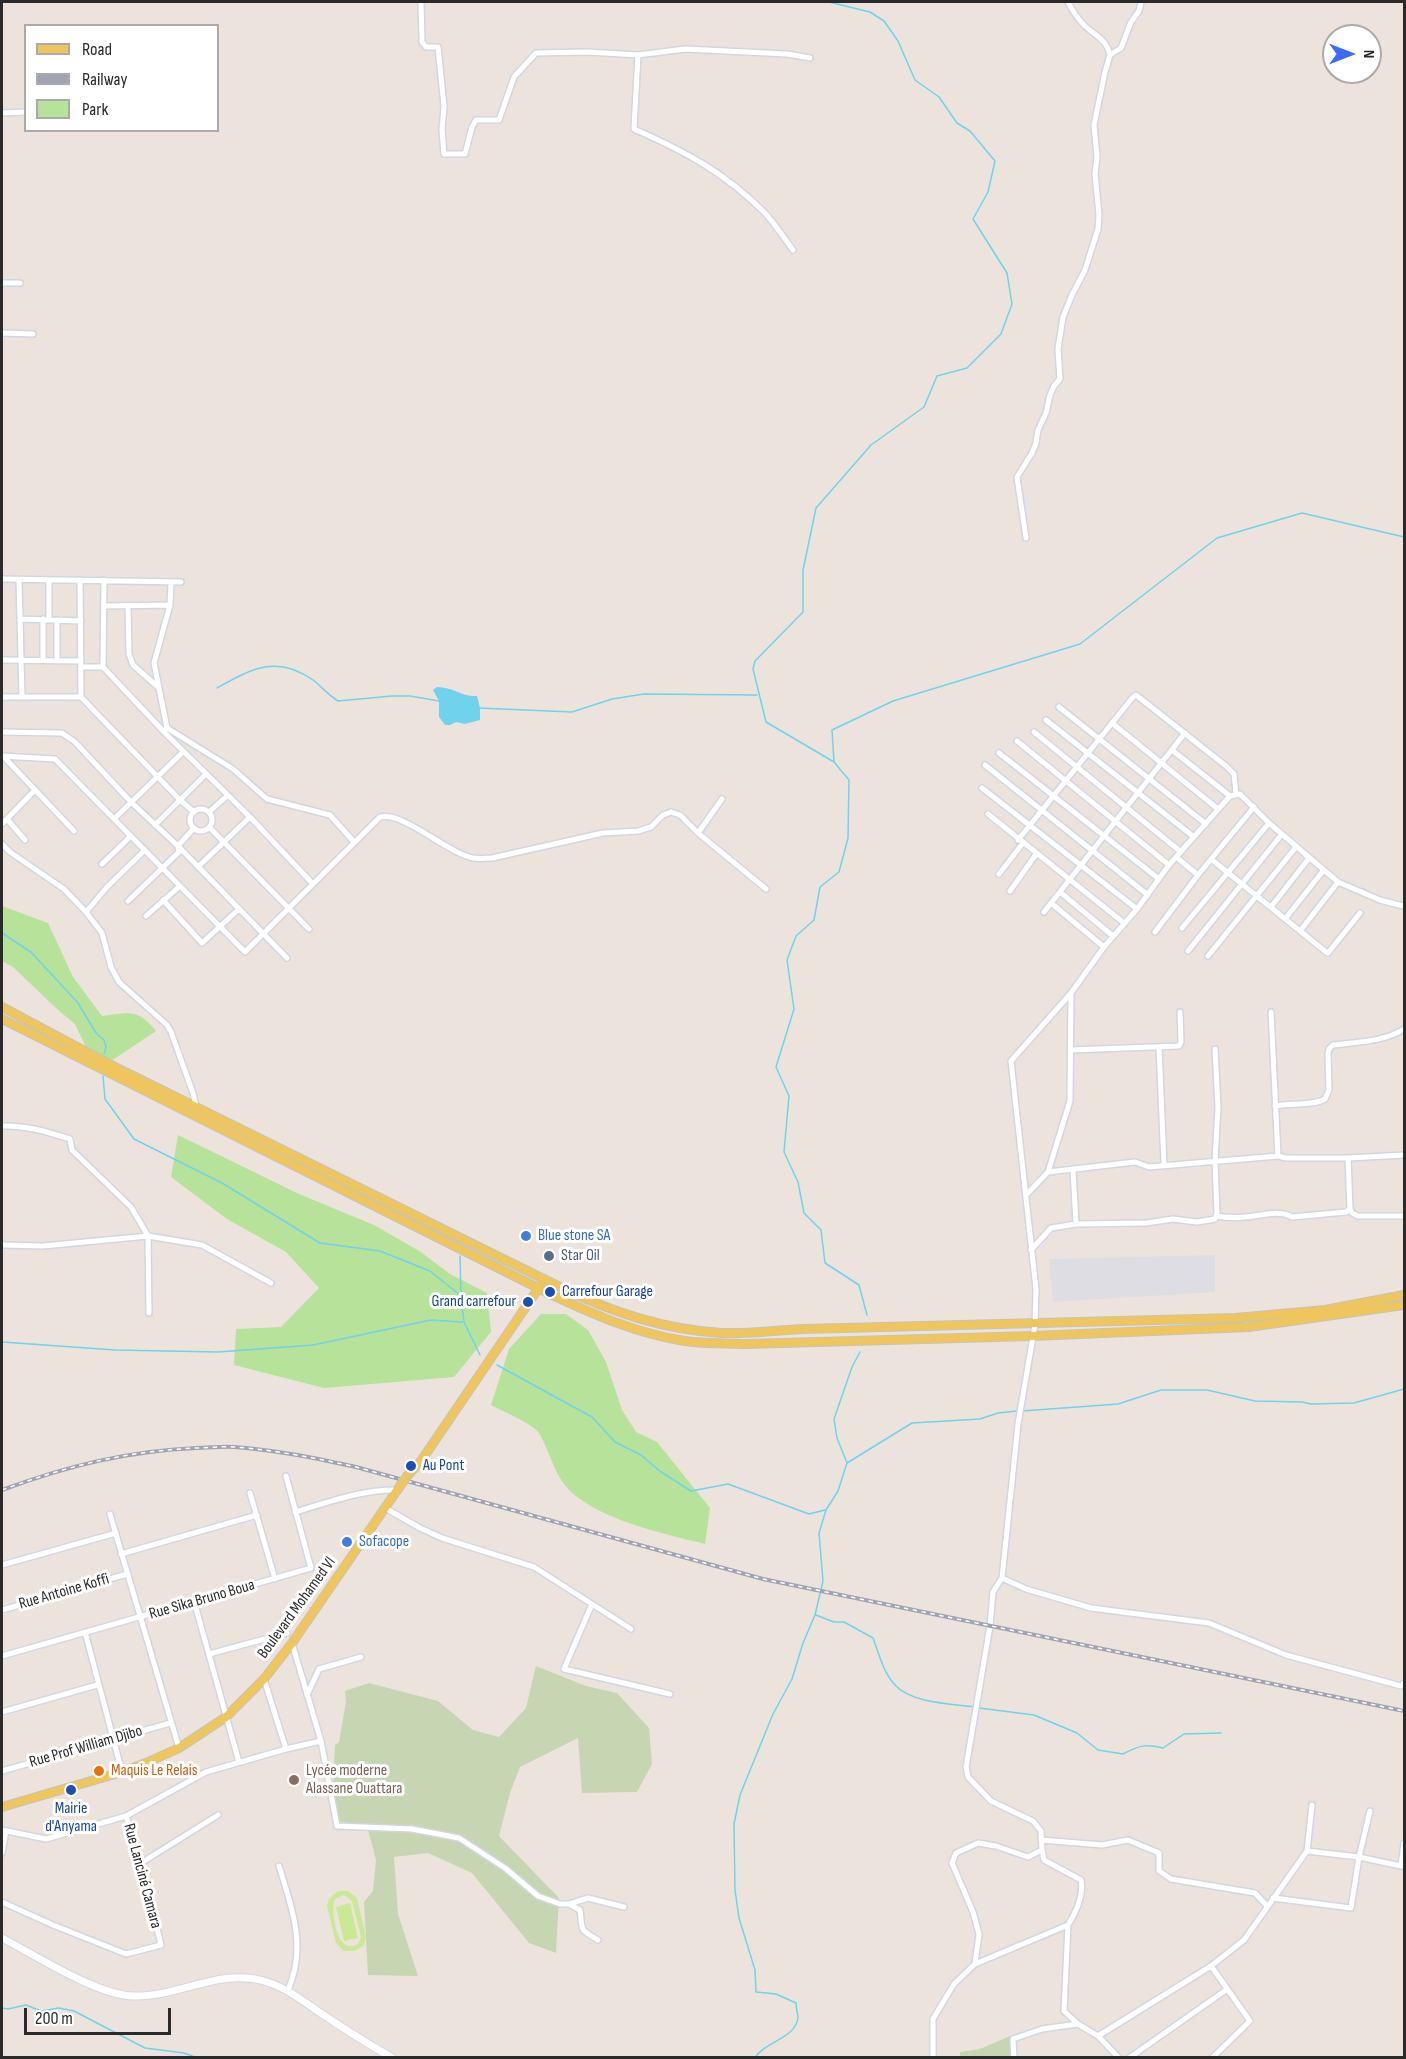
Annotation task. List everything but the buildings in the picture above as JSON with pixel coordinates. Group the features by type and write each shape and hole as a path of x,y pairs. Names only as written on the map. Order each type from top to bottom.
{"main road":[{"path":"2,1007 107,1063 544,1279 615,1313 649,1322 722,1333 1235,1318 1325,1311 1404,1295"},
{"path":"2,1019 468,1251 538,1289 611,1322 644,1332 688,1341 746,1344 1249,1327 1404,1305"},
{"name":"Boulevard Mohamed VI","path":"2,1806 122,1772 178,1748 226,1717 264,1679 292,1643 387,1509 408,1475 421,1461 544,1279"}],"street":[{"path":"421,2 422,42 426,47 438,47 444,106 442,130 444,154 465,154 476,120 499,120 514,77 536,53 588,52 638,55 685,49 787,54 810,58"},
{"path":"1026,538 1017,477 1032,453 1050,395 1060,379 1058,349 1063,317 1085,270 1098,229 1094,125 1110,55 1109,49 1099,35 1080,21 1068,2"},
{"path":"1110,55 1121,48 1141,2"},
{"path":"638,55 634,129 671,145 716,171 766,214 793,250"},
{"path":"2,113 24,112"},
{"path":"2,283 20,283"},
{"path":"2,333 33,334"},
{"path":"2,579 181,582"},
{"path":"43,660 49,580"},
{"path":"80,580 81,697 194,812"},
{"path":"103,667 104,580"},
{"path":"19,581 21,696"},
{"path":"165,730 154,663 170,605 171,582"},
{"path":"104,606 170,605"},
{"path":"128,606 129,654 133,665 158,687"},
{"path":"20,619 81,621"},
{"path":"57,620 57,660"},
{"path":"2,660 57,660 103,667 312,883"},
{"path":"999,874 1042,810 1136,695 1234,774 1233,795"},
{"path":"2,697 81,697"},
{"path":"1059,707 1206,824"},
{"path":"1046,720 1194,837"},
{"path":"1112,723 1218,809"},
{"path":"165,730 232,769 267,799 330,815 354,842"},
{"path":"2,732 62,733 75,742 131,802 178,846 287,958"},
{"path":"1034,732 1181,852"},
{"path":"1044,912 1185,734"},
{"path":"1017,741 1169,865"},
{"path":"1172,750 1233,795"},
{"path":"115,818 183,752"},
{"path":"999,753 1159,879"},
{"path":"2,756 74,831"},
{"path":"2,756 55,759 245,952 354,842 380,817 385,816 410,825 447,847 474,858 492,858 603,833 638,831 651,827 663,814 671,812 680,815 698,833 766,889"},
{"path":"985,765 1148,895"},
{"path":"155,825 206,774"},
{"path":"982,788 1137,909"},
{"path":"2,824 35,790"},
{"path":"933,2058 933,2019 954,1984 975,1964 1068,1925 1075,1915 1083,1888 1081,1880 1044,1860 1041,1850 1041,1831 1033,1821 991,1801 968,1777 966,1767 990,1626 993,1592 1002,1578 1018,1424 1035,1325 1036,1288 1011,1061 1071,993 1169,865 1233,795 1240,794 1269,823 1338,882 1380,900 1402,906"},
{"path":"209,812 227,796"},
{"path":"698,833 723,799"},
{"path":"1155,932 1254,807"},
{"path":"202,809 209,812 213,820 210,828 202,832 193,829 190,820 194,812 202,809"},
{"path":"988,814 1124,923"},
{"path":"198,867 250,817"},
{"path":"7,819 25,840"},
{"path":"1182,928 1269,823"},
{"path":"210,828 309,929"},
{"path":"178,846 193,829"},
{"path":"1188,951 1282,834"},
{"path":"102,864 131,836"},
{"path":"2,844 64,889 102,933 111,967 119,981 167,1025 193,1093 195,1106"},
{"path":"129,901 179,852 178,846"},
{"path":"1208,956 1296,847"},
{"path":"86,912 107,886 145,849"},
{"path":"1010,891 1037,853"},
{"path":"1176,857 1198,875"},
{"path":"1271,907 1309,858"},
{"path":"1211,859 1328,953 1360,914"},
{"path":"1285,919 1323,871"},
{"path":"1300,931 1338,882"},
{"path":"146,916 180,886"},
{"path":"1060,892 1113,936"},
{"path":"163,900 202,943 239,909"},
{"path":"1051,903 1104,947"},
{"path":"1026,1195 1048,1172 1071,1101 1071,993"},
{"path":"1071,1050 1160,1047 1181,1044 1180,1012"},
{"path":"1271,1012 1278,1156"},
{"path":"1275,1106 1312,1103 1325,1099 1329,1090 1329,1049 1333,1045 1378,1039 1397,1034 1404,1029"},
{"path":"1160,1047 1164,1164"},
{"path":"1215,1049 1218,1107 1215,1161 1216,1216"},
{"path":"2,1126 44,1130 70,1139 72,1150 131,1207 148,1236 149,1313"},
{"path":"1048,1172 1135,1162 1149,1167 1278,1156 1348,1158 1404,1155"},
{"path":"1348,1158 1352,1213 1358,1216 1404,1216"},
{"path":"1073,1169 1076,1224"},
{"path":"1032,1250 1051,1228 1076,1224 1146,1223 1173,1219 1197,1222 1215,1219 1216,1216 1246,1217 1277,1213 1292,1217 1346,1212 1350,1209"},
{"path":"2,1245 43,1246 148,1236 202,1245 271,1283"},
{"name":"Rue Sika Bruno Boua","path":"2,1656 310,1568 286,1476"},
{"path":"295,1512 357,1494 399,1488"},
{"path":"250,1492 275,1578"},
{"path":"387,1509 442,1538 534,1567 631,1629"},
{"path":"110,1514 178,1748"},
{"path":"121,1554 257,1515"},
{"path":"2,1565 116,1533"},
{"name":"Rue Antoine Koffi","path":"2,1610 127,1574"},
{"path":"1002,1578 1026,1589 1092,1608 1209,1623 1286,1655 1401,1686 1404,1683"},
{"path":"194,1601 239,1762"},
{"path":"592,1604 564,1669 670,1694"},
{"path":"85,1632 97,1685 122,1772"},
{"path":"209,1654 287,1633"},
{"path":"292,1643 321,1741 337,1826 412,1829 459,1838 505,1868 538,1896 560,1904 588,1899 624,1907"},
{"path":"307,1695 319,1669 361,1658"},
{"path":"264,1679 286,1749"},
{"path":"2,1712 97,1685"},
{"name":"Rue Prof William Djibo","path":"2,1771 170,1723"},
{"path":"2,1853 4,1831 46,1839 126,1816 206,1772 321,1741"},
{"path":"1098,2036 1211,1966 1244,1940 1307,1851 1312,1806"},
{"path":"1273,1898 1351,1908 1359,1857 1370,1810"},
{"path":"141,1863 218,1815"},
{"name":"Rue Lanciné Camara","path":"2,1902 126,1954 161,1945 141,1863 126,1816"},
{"path":"1041,1840 1102,1845 1128,1840 1159,1853 1159,1871 1171,1879 1255,1893 1267,1906"},
{"path":"975,1964 980,1934 952,1863 956,1853 978,1843 996,1846 1028,1857 1041,1850"},
{"path":"1307,1851 1359,1857 1403,1866 1404,1843"},
{"path":"279,1866 291,1905 299,1949 294,1976 288,1990"},
{"path":"569,1904 580,1911 580,1927 583,1931 598,1940"},
{"path":"1068,1925 1064,2012 1098,2036 1119,2058"},
{"path":"2,1938 94,1986 121,1995 154,1995 231,1978 262,1980 288,1990 357,2037 393,2058"},
{"path":"1211,1966 1250,2021 1212,2058"},
{"path":"1129,2058 1226,1990"},
{"path":"1014,2058 1013,2039 1042,2029 1078,2024"}],"shaded area":[{"path":"1215,1255 1215,1292 1053,1302 1049,1259"}],"green space":[{"path":"2,906 48,923 73,977 102,1016 138,1015 156,1031 111,1061 86,1047 75,1024 13,967 2,961"},
{"path":"178,1135 299,1194 374,1225 421,1252 450,1274 487,1293 491,1332 454,1377 324,1388 234,1365 236,1329 281,1327 319,1288 286,1252 227,1219 171,1177"},
{"path":"541,1314 566,1314 588,1330 606,1362 622,1410 636,1432 657,1442 710,1508 705,1544 624,1521 580,1499 559,1477 536,1429 491,1405 509,1349"},
{"path":"536,1666 586,1686 617,1693 649,1728 652,1764 637,1792 582,1793 578,1738 520,1767 510,1793 499,1836 559,1898 556,1953 529,1943 472,1873 428,1853 394,1857 398,1914 418,1976 368,1975 364,1902 373,1891 376,1860 367,1826 343,1823 338,1820 333,1796 335,1745 339,1742 346,1702 345,1691 369,1683 438,1701 473,1730 499,1737 526,1708"},
{"path":"338,1891 348,1891 357,1898 366,1937 364,1945 355,1951 344,1951 336,1943 327,1906 329,1899","holes":["344,1895 352,1901 361,1937 358,1944 350,1946 344,1944 340,1938 333,1912 335,1899"]},
{"path":"350,1903 358,1938 344,1941 336,1907"},
{"path":"1010,2036 1012,2057 960,2058 960,2052 980,2049"}],"water":[{"path":"437,687 477,696 480,720 465,724 456,722 445,725 439,717 439,701 433,690"}],"waterway":[{"path":"829,2 870,12 884,21 898,41 915,80 939,97 957,123 970,131 995,161 988,192 973,219 1007,273 1012,304 1001,334 967,368 937,376 924,407 871,445 816,508 803,570 803,612 755,661 753,669 766,722 834,762 849,780 848,838 839,872 820,887 814,920 796,936 787,960 794,1009 776,1067 789,1096 784,1152 798,1182 804,1213 821,1230 825,1263 859,1285 867,1315"},
{"path":"834,762 832,730 893,701 1080,644 1217,538 1302,513 1404,537"},
{"path":"217,688 253,670 276,666 300,672 338,701 392,696 410,696 439,701"},
{"path":"479,708 572,712 612,699 644,694 757,695"},
{"path":"2,933 31,952 78,1003 96,1033 104,1040 106,1047 104,1054"},
{"path":"103,1076 105,1099 134,1139 222,1183 320,1243 380,1251 430,1271 461,1296 464,1322 480,1355"},
{"path":"460,1256 461,1294"},
{"path":"2,1342 115,1350 218,1352 313,1345 431,1320 462,1322"},
{"path":"755,2058 760,2052 791,2031 796,2025 798,2016 796,2003 776,1994 756,1992 755,1970 739,1918 735,1890 734,1824 740,1795 773,1714 792,1679 803,1643 815,1615 823,1581 819,1533 826,1510 838,1491 847,1463 837,1438 834,1419 852,1367 860,1352"},
{"path":"497,1365 592,1417 615,1442 641,1455 661,1472 691,1491 728,1484 809,1514 825,1510"},
{"path":"1022,1411 1118,1404 1161,1390 1207,1390 1255,1401 1311,1404 1354,1403 1404,1389"},
{"path":"847,1463 912,1423 980,1419 998,1413 1017,1411"},
{"path":"816,1615 834,1622 844,1622 873,1638 887,1674 902,1691 932,1702 974,1707"},
{"path":"979,1708 1034,1715 1077,1733 1098,1750 1123,1754 1143,1746 1163,1748 1184,1734 1221,1733"},
{"path":"2,2008 26,2005 41,2011 59,2008 74,2011 145,2048 184,2053 198,2058"}],"railway":[{"path":"2,1490 74,1467 146,1452 225,1447 280,1452 356,1467 763,1579 1404,1711"}],"place":[{"name":"Blue stone SA","path":"526,1236"},
{"name":"Star Oil","path":"549,1256"},
{"name":"Carrefour Garage","path":"550,1292"},
{"name":"Grand carrefour","path":"528,1302"},
{"name":"Au Pont","path":"411,1466"},
{"name":"Sofacope","path":"347,1542"},
{"name":"Maquis Le Relais","path":"99,1771"},
{"name":"Lycée moderne Alassane Ouattara","path":"294,1780"},
{"name":"Mairie d'Anyama","path":"71,1790"}]}
